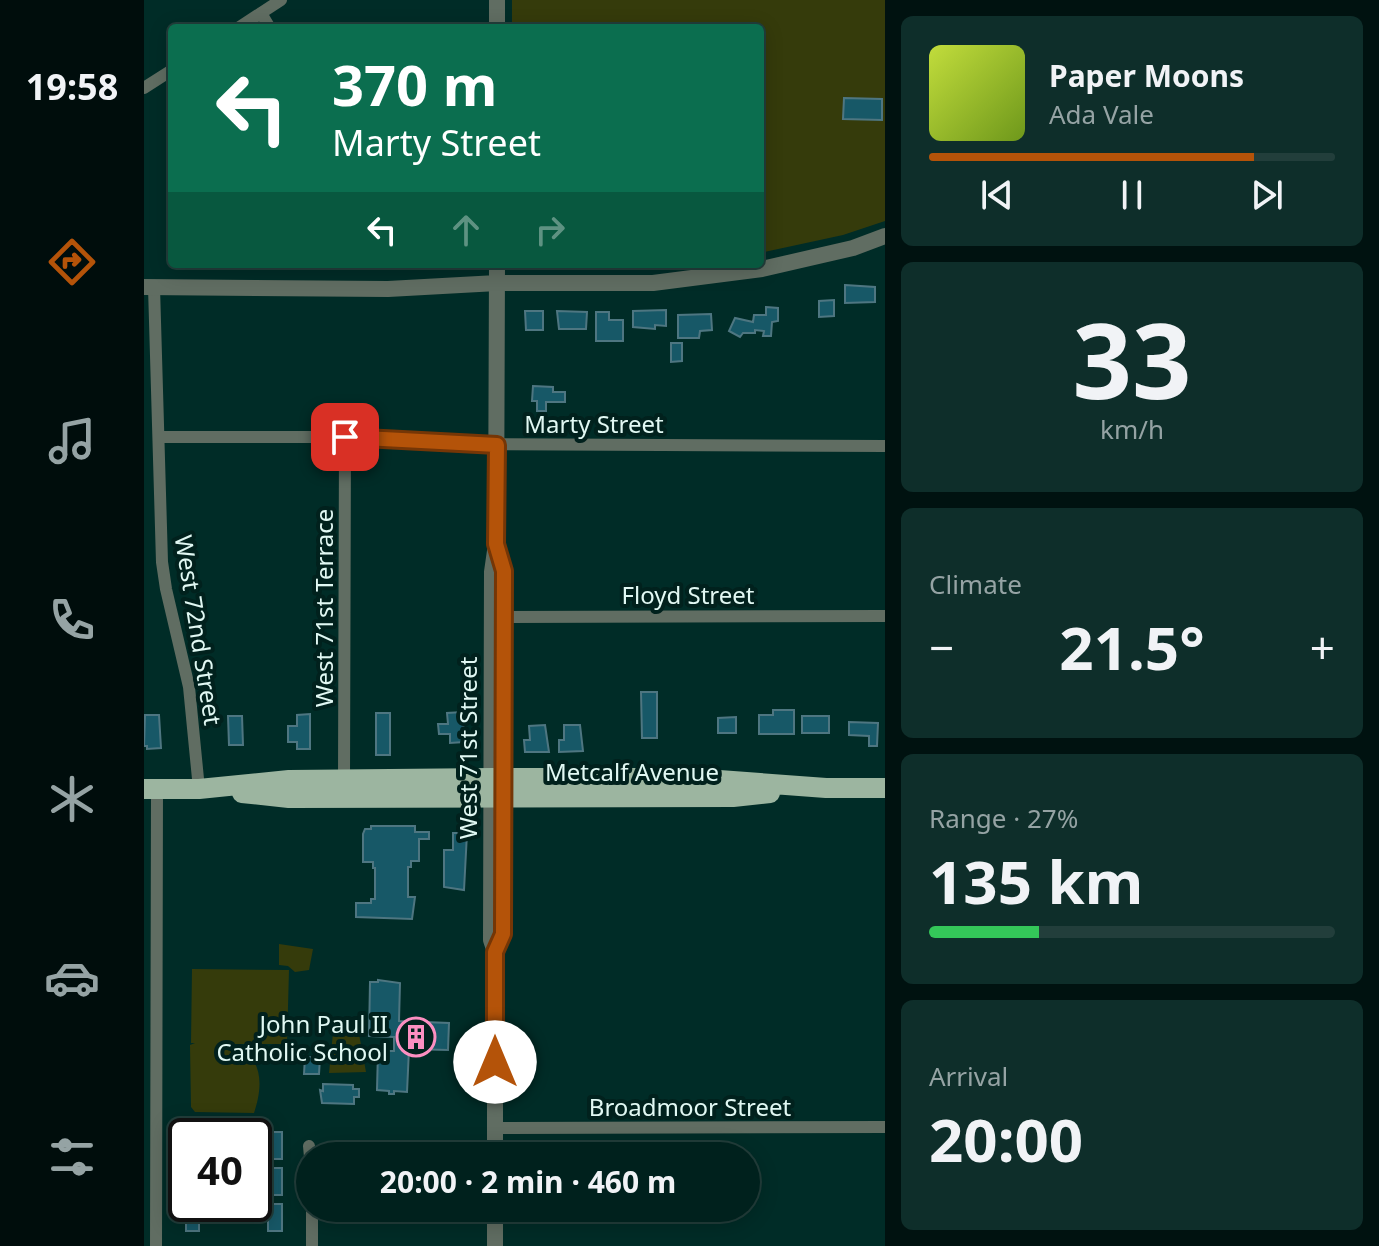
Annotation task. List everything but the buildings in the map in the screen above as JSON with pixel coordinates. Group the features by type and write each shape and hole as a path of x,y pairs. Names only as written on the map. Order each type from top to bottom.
{"main road":[{"name":"Metcalf Avenue","path":"150,789 199,789 289,780 344,779 733,797 826,788 885,788"},
{"name":"Metcalf Avenue","path":"199,789 289,798 497,788"}],"street":[{"path":"244,24 281,0"},
{"path":"497,0 497,24"},
{"path":"261,13 268,24"},
{"path":"144,88 168,73"},
{"path":"764,268 853,248 885,236"},
{"name":"West 71st Street","path":"495,1142 495,952 491,940 497,788 498,617 492,572 496,544 497,268"},
{"path":"149,287 388,289 497,283 653,283 731,275 763,268"},
{"name":"West 72nd Street","path":"149,287 160,437 162,562 189,687 199,789"},
{"name":"Marty Street","path":"160,437 345,437 497,445 885,446"},
{"name":"West 71st Terrace","path":"344,779 345,437"},
{"name":"Floyd Street","path":"498,617 885,616"},
{"path":"150,789 156,1246"},
{"name":"Broadmoor Street","path":"495,1128 885,1127"},
{"path":"312,1222 312,1246"},
{"path":"495,1222 495,1246"}],"green space":[{"path":"512,0 885,0 885,221 843,235 764,252 764,24 512,24"},
{"path":"279,944 313,949 309,970 295,972 288,966 279,965"},
{"path":"192,969 289,970 287,1044 227,1044 248,1054 257,1069 259,1091 254,1113 195,1112 191,1107 190,1045 195,1043 191,1043"},
{"path":"333,1033 359,1034 366,1072 329,1073"}],"place":[{"name":"John Paul II Catholic School","path":"416,1037"}],"route":[{"path":"345,437 497,445 496,544 504,571 504,778 503,934 495,952 495,1062"}]}
